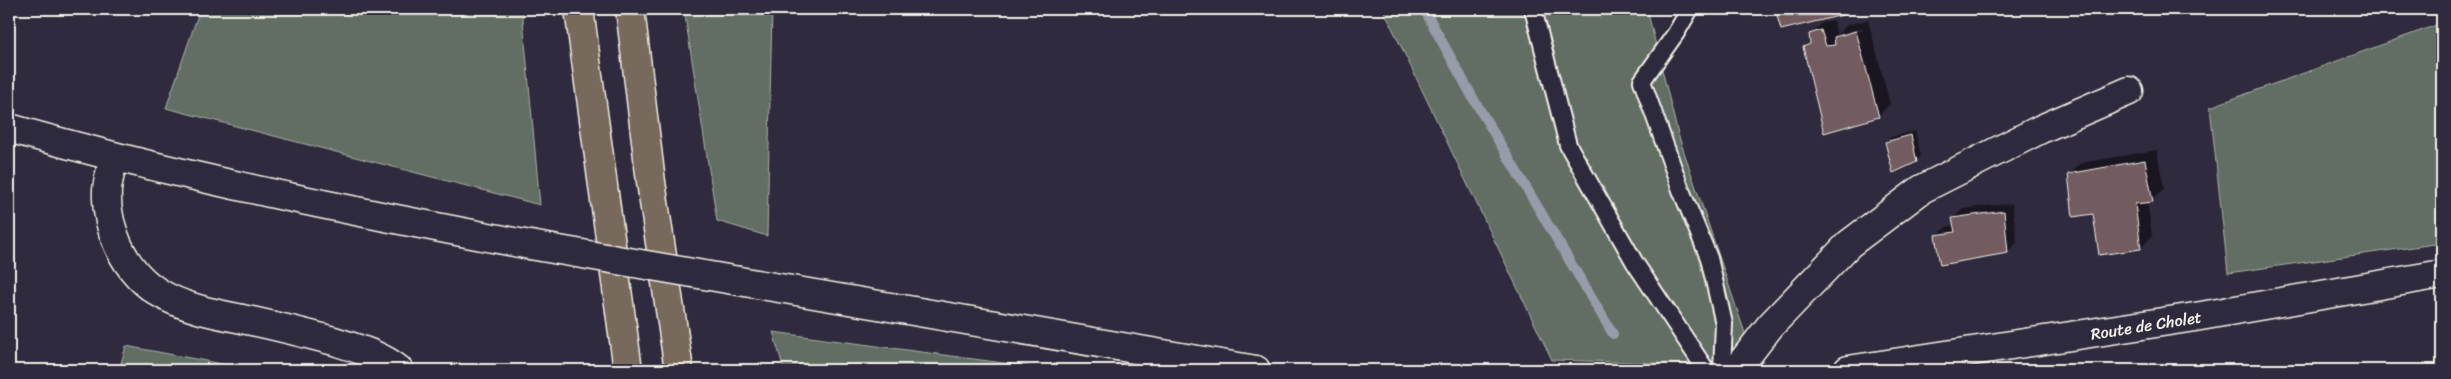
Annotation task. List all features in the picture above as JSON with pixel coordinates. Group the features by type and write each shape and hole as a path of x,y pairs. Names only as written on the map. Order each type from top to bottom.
{"highway":[{"path":"579,9 628,370"},
{"path":"630,9 651,182 679,370"}],"main road":[{"path":"1736,370 1770,326 1849,244 1922,189 2041,129 2129,91"},
{"path":"9,128 114,156 311,202 530,245 1256,370"},
{"path":"114,156 107,191 112,230 123,255 140,278 155,290 196,310 243,319 360,348 399,370"},
{"name":"Route de Cholet","path":"1848,370 2194,317 2442,274"}],"lane":[{"path":"1533,9 1568,145 1635,263 1706,370"},
{"path":"1690,9 1676,33 1642,81 1681,190 1709,258 1724,324 1722,370"}],"green space":[{"path":"200,9 522,9 540,205 166,108"},
{"path":"684,9 772,9 767,236 717,221"},
{"path":"1383,9 1647,9 1678,134 1756,366 1552,360"},
{"path":"2442,23 2442,243 2228,273 2210,107"},
{"path":"773,332 1055,370 784,370"},
{"path":"126,346 254,370 119,370"}],"building":[{"path":"1775,9 1850,9 1851,13 1781,30"},
{"path":"1821,30 1826,46 1835,45 1834,37 1856,31 1879,117 1824,133 1803,47 1810,44 1809,34"},
{"path":"1911,135 1917,162 1893,173 1885,142"},
{"path":"2145,160 2153,202 2135,204 2141,249 2099,255 2093,214 2073,217 2068,174"},
{"path":"2004,211 2008,253 1940,265 1935,235 1955,232 1952,218"}],"waterway":[{"path":"1424,9 1473,98 1613,334"}]}
